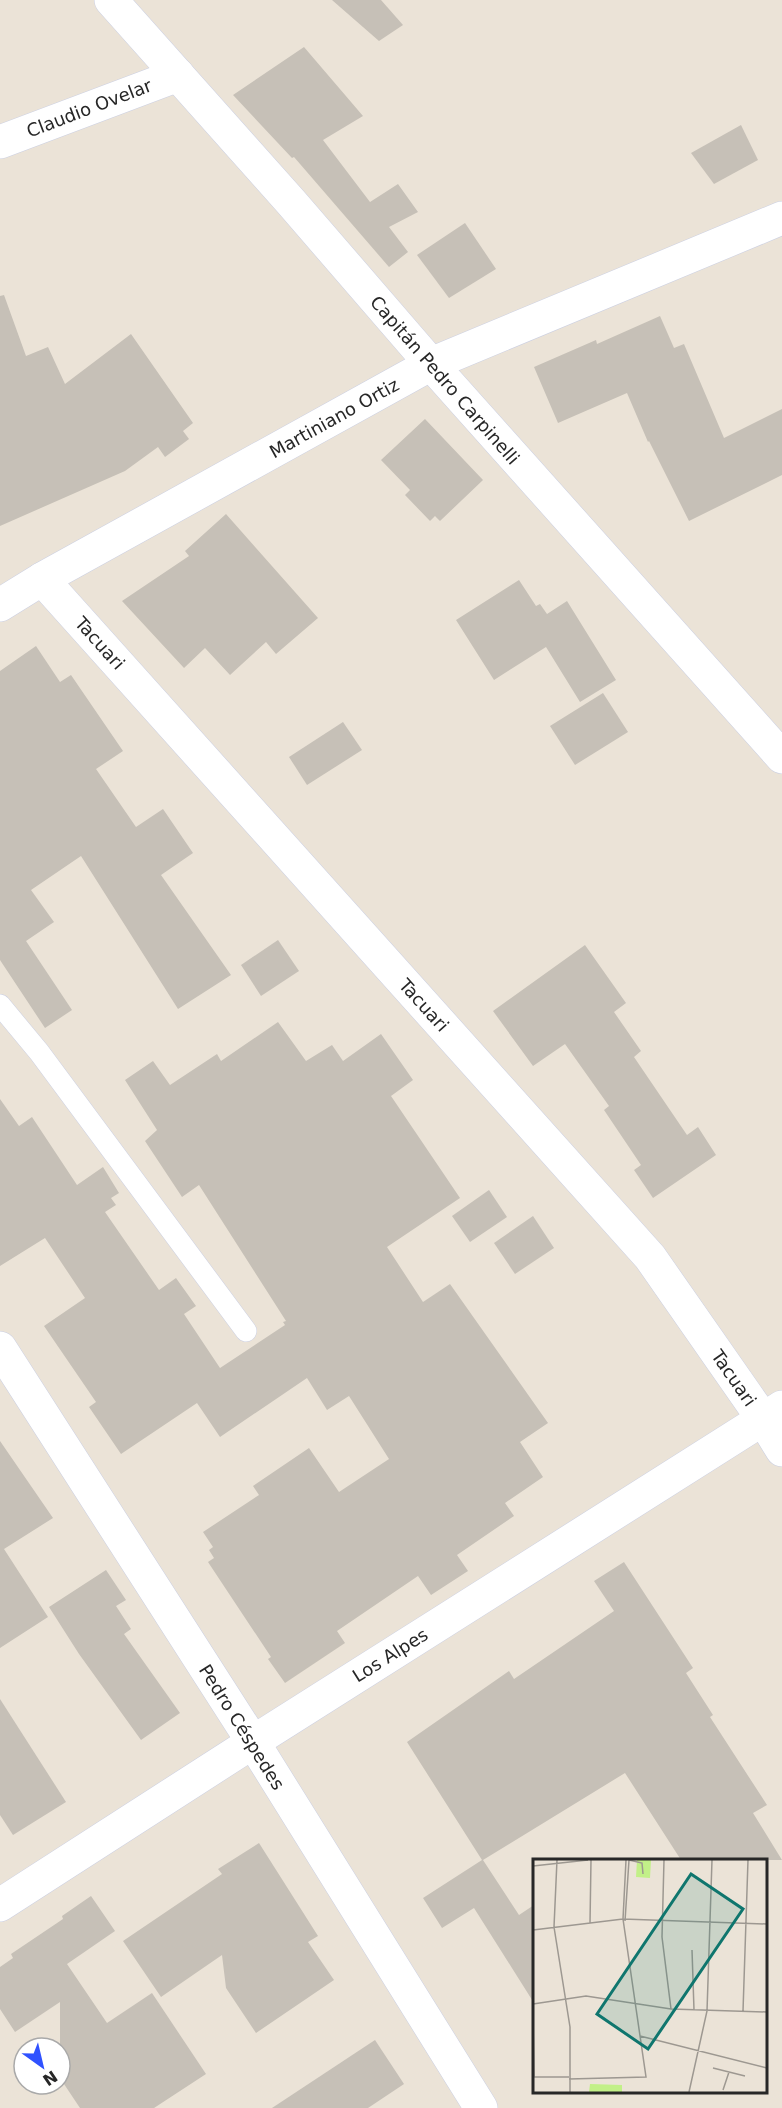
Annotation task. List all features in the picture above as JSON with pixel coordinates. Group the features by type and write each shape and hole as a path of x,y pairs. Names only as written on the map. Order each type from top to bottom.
{"street":[{"name":"Capitán Pedro Carpinelli","path":"111,0 431,364 782,757"},
{"name":"Claudio Ovelar","path":"0,142 178,75"},
{"name":"Martiniano Ortiz","path":"0,605 42,579 431,364 782,218"},
{"name":"Tacuari","path":"42,579 650,1257 772,1413 782,1450"},
{"name":"Pedro Céspedes","path":"0,1348 253,1742 481,2108"},
{"name":"Los Alpes","path":"0,1905 772,1413"}],"lane":[{"path":"0,1005 39,1052 246,1331"}],"building":[{"path":"332,0 381,0 403,25 379,41"},
{"path":"304,47 363,116 323,140 370,202 398,184 418,212 389,227 408,252 389,267 294,157 292,158 233,95"},
{"path":"741,125 758,160 714,184 691,153"},
{"path":"465,223 496,269 449,298 417,255"},
{"path":"4,295 26,356 48,347 65,384 131,334 193,423 183,431 189,439 165,457 158,447 125,471 0,526 0,296"},
{"path":"660,316 674,348 684,344 724,438 782,409 782,475 689,521 648,442 627,393 558,423 534,367 596,340 597,344"},
{"path":"425,419 483,480 440,521 435,516 430,521 405,495 410,490 381,460"},
{"path":"226,514 318,618 276,654 266,642 230,675 205,648 184,668 122,601 189,556 185,551"},
{"path":"519,580 536,606 540,604 547,614 567,601 616,680 580,702 546,647 494,680 456,620"},
{"path":"36,646 60,682 71,675 123,751 96,769 136,827 163,809 193,853 161,875 231,975 178,1009 81,856 31,890 54,922 26,941 72,1010 45,1028 0,960 0,671"},
{"path":"603,693 628,732 575,765 550,726"},
{"path":"343,722 362,750 307,785 289,757"},
{"path":"278,940 299,971 261,996 241,965"},
{"path":"585,945 626,1003 614,1012 641,1051 634,1057 687,1135 698,1127 716,1155 653,1198 634,1170 641,1165 604,1110 609,1106 565,1044 533,1066 493,1011"},
{"path":"278,1022 306,1061 332,1045 343,1061 381,1034 413,1080 391,1096 460,1198 387,1247 423,1302 450,1284 548,1423 520,1442 543,1477 505,1503 514,1516 457,1555 468,1571 431,1595 418,1576 337,1631 345,1643 285,1683 268,1659 271,1657 208,1562 214,1558 209,1550 213,1547 203,1532 259,1495 253,1486 309,1448 339,1492 389,1459 349,1396 327,1410 307,1378 220,1437 197,1403 121,1454 89,1407 96,1402 44,1326 85,1298 45,1238 0,1266 0,1099 19,1126 32,1117 77,1185 103,1167 119,1193 111,1198 116,1205 105,1212 159,1290 176,1278 196,1306 184,1314 220,1368 285,1325 283,1322 286,1321 199,1185 182,1197 145,1141 157,1130 125,1080 153,1061 170,1085 217,1054 221,1061"},
{"path":"489,1190 507,1217 470,1242 452,1216"},
{"path":"533,1216 554,1248 515,1274 494,1243"},
{"path":"0,1441 53,1518 4,1549 48,1617 0,1648"},
{"path":"624,1562 693,1668 686,1673 713,1715 710,1717 767,1805 753,1813 782,1860 680,1859 625,1773 483,1860 519,1915 533,1906 533,2001 474,1908 442,1928 423,1898 482,1860 407,1742 509,1671 514,1679 614,1611 594,1581"},
{"path":"106,1570 126,1600 116,1606 131,1629 124,1634 180,1713 141,1740 79,1654 49,1607"},
{"path":"0,1699 66,1802 13,1835 0,1815"},
{"path":"259,1843 318,1936 308,1942 334,1980 256,2033 226,1988 222,1955 161,1997 123,1941 222,1874 218,1869"},
{"path":"91,1896 115,1931 67,1964 107,2023 152,1993 206,2074 154,2108 80,2108 72,2096 72,2036 60,2036 60,2002 15,2032 0,2009 0,1967 13,1958 11,1954 63,1919 62,1916"},
{"path":"375,2040 404,2084 368,2108 272,2108"}]}
